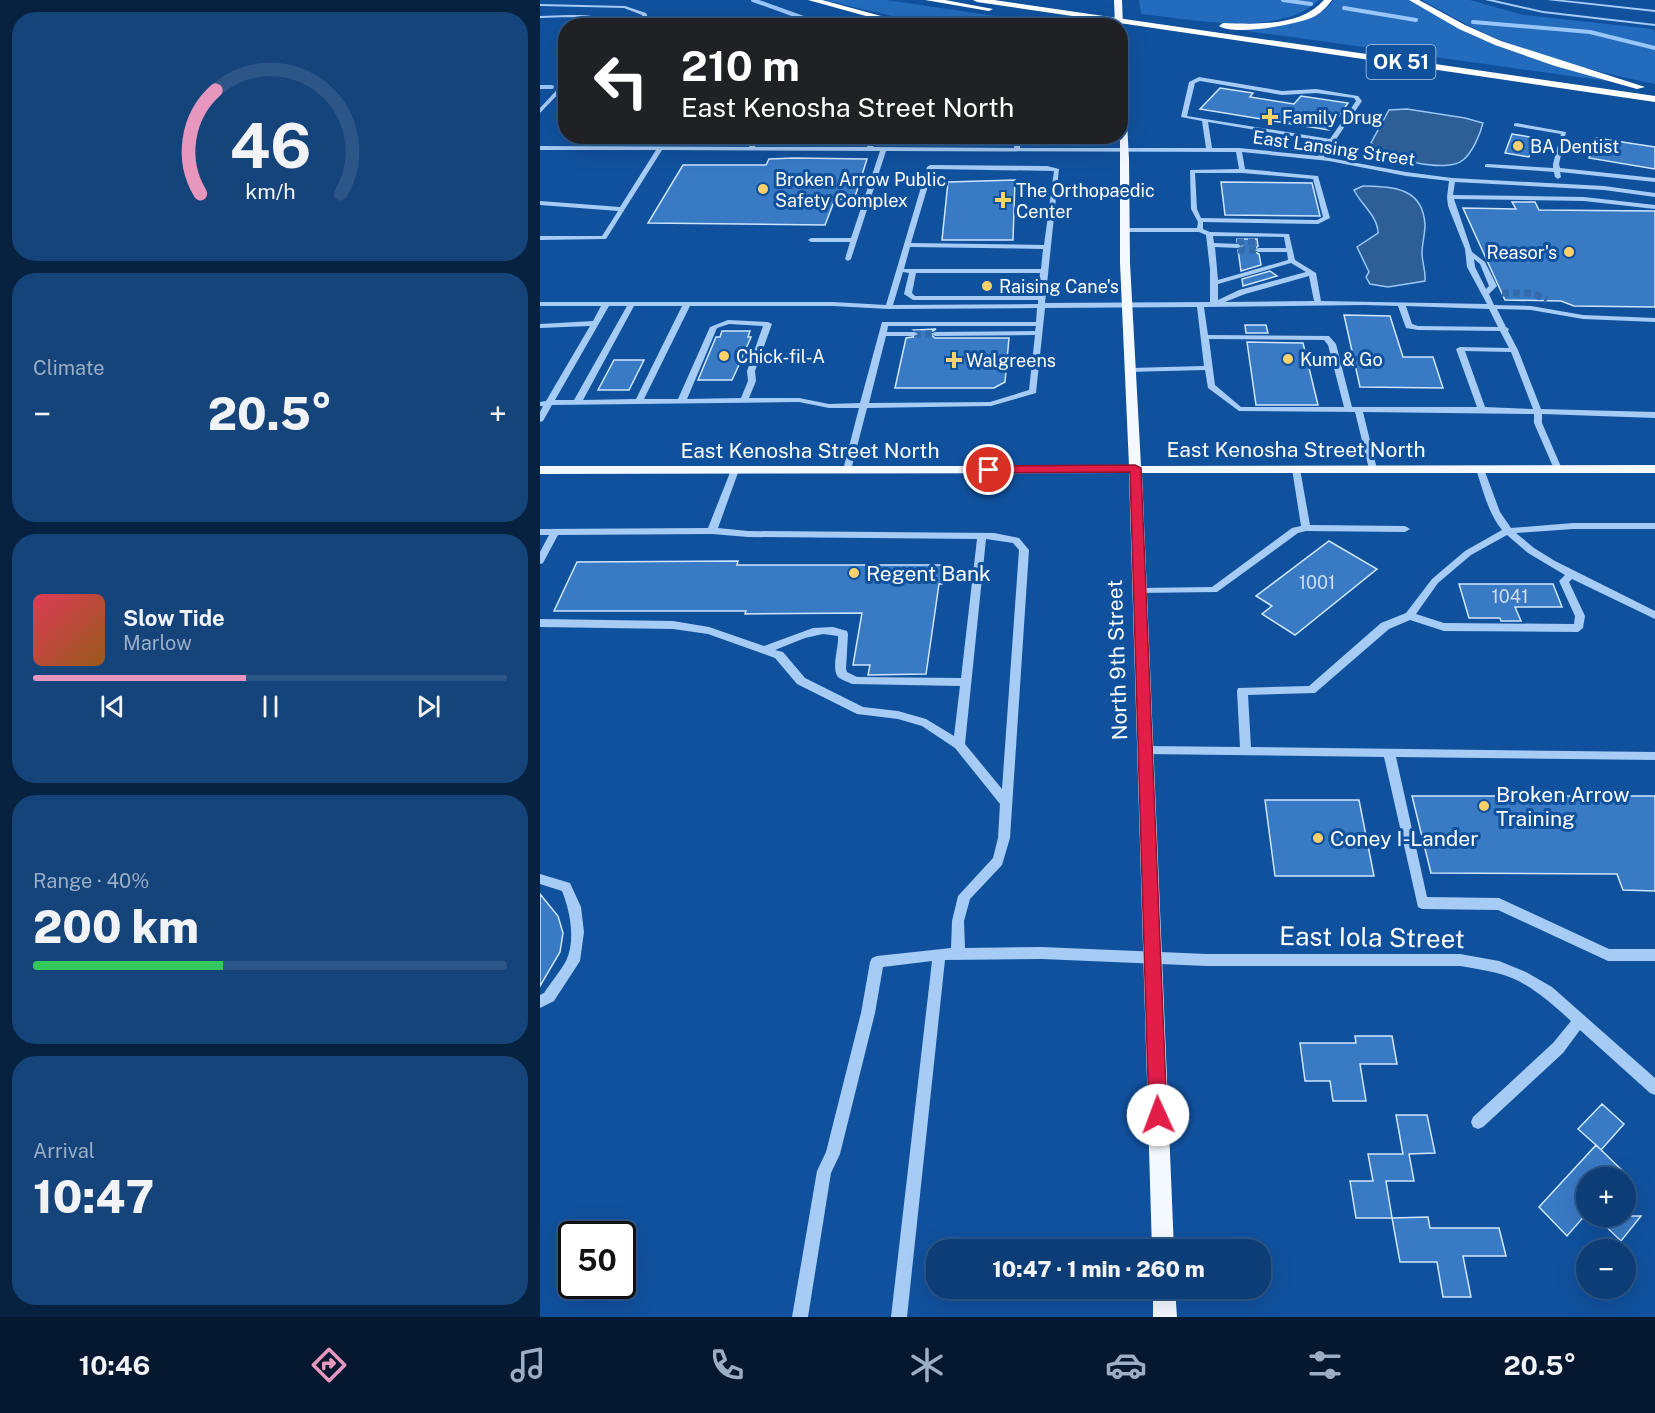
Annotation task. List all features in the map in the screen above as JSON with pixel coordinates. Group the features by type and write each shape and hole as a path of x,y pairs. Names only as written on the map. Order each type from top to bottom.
{"highway":[{"path":"812,0 883,18"},
{"path":"929,0 1047,18"},
{"name":"OK 51","path":"977,0 1104,18"},
{"path":"1147,24 1241,26 1271,24 1310,15 1322,8 1328,0"},
{"path":"1413,0 1444,18 1493,41 1586,72 1655,91"},
{"name":"OK 51","path":"1128,21 1655,99"},
{"name":"OK 51","path":"1128,28 1655,108"}],"main road":[{"path":"1118,0 1119,18"},
{"name":"North 9th Street","path":"1123,144 1163,1239"},
{"name":"East Kenosha Street North","path":"540,470 1135,468 1655,470"},
{"path":"1164,1299 1165,1317"}],"street":[{"path":"564,5 569,0"},
{"path":"1487,0 1534,11 1655,25"},
{"path":"1549,0 1655,11"},
{"path":"540,5 610,6 637,10 646,18"},
{"path":"1534,11 1539,6"},
{"path":"540,17 594,18"},
{"path":"1320,158 1332,141 1359,101 1356,97 1316,91 1282,93 1199,80 1192,81 1184,117 1332,141"},
{"path":"540,111 558,91"},
{"path":"1204,120 1209,149"},
{"path":"1516,125 1564,133 1556,170 1560,186"},
{"path":"751,148 753,144"},
{"path":"870,148 871,144"},
{"path":"1017,144 1017,149"},
{"name":"East Lansing Street","path":"540,148 884,148 932,158 1017,149 1239,150 1320,158 1452,180 1604,188 1655,195"},
{"path":"540,238 604,238 660,148"},
{"path":"848,259 884,148"},
{"path":"1047,168 1048,149"},
{"path":"1239,150 1242,171"},
{"path":"544,404 640,400 799,400 829,406 992,404 1033,391 1043,302 1044,271 1057,170 932,158 889,307"},
{"path":"1487,166 1655,180"},
{"path":"1199,220 1318,222 1327,218 1316,177 1242,171 1192,171 1194,209 1200,230 1210,243 1215,283 1214,304"},
{"path":"1452,180 1449,192 1452,207 1471,254 1471,267 1505,329 1538,412 1538,423 1558,469"},
{"path":"1450,196 1584,199 1655,207"},
{"path":"541,204 620,209"},
{"path":"1125,230 1200,230"},
{"path":"811,240 854,240"},
{"path":"1210,243 1289,243"},
{"path":"1210,243 1238,246"},
{"path":"1258,246 1289,243"},
{"path":"1289,243 1292,261"},
{"path":"906,245 1048,247"},
{"path":"1471,254 1483,263 1493,286 1486,293"},
{"path":"1215,283 1292,261 1311,273 1318,304"},
{"path":"899,271 1044,271"},
{"path":"913,271 908,294 913,298 1043,302 1493,307 1552,311 1583,317 1655,320"},
{"path":"1214,304 1242,292 1311,273"},
{"path":"1486,293 1502,293"},
{"path":"1547,300 1552,311"},
{"path":"540,304 889,307 1043,302"},
{"path":"540,419 544,404 607,303"},
{"path":"577,403 632,303"},
{"path":"640,400 687,304"},
{"path":"1200,304 1211,386 1239,409 1482,410 1655,415"},
{"path":"1402,306 1409,326 1505,329"},
{"path":"682,400 714,327 728,322 768,324 751,371 752,381 744,400"},
{"path":"540,326 548,323 595,323"},
{"path":"847,470 885,324 1040,329"},
{"path":"935,334 1040,329"},
{"path":"883,334 914,334"},
{"path":"1204,337 1326,338 1332,344 1373,469"},
{"path":"1482,410 1460,349 1514,350"},
{"path":"1130,370 1208,368"},
{"path":"1296,469 1306,528"},
{"path":"1480,469 1502,523 1508,531 1542,558 1655,615"},
{"path":"712,531 735,470"},
{"path":"1246,751 1242,692 1311,690 1386,626 1410,616 1436,581 1468,553 1508,531 1574,526 1655,526"},
{"path":"1140,591 1214,590 1294,530 1306,528 1405,529"},
{"path":"540,532 712,531 748,534 982,536 1016,540 1024,550 1004,838 998,861 964,896 958,921 958,954"},
{"path":"540,561 555,532"},
{"path":"958,745 982,536"},
{"path":"1410,616 1444,627 1578,628 1580,616 1564,581 1572,573"},
{"path":"540,623 673,625 709,631 778,655 801,681 861,711 898,715 926,723 958,745 1007,804"},
{"path":"764,650 818,630 834,630 843,634 845,642 839,666 842,674 856,681 966,681"},
{"path":"1145,750 1655,756"},
{"path":"1389,752 1422,903 1499,904 1608,955 1655,955"},
{"path":"540,879 566,887 575,907 578,932 573,961 549,998 540,1002"},
{"name":"East Iola Street","path":"800,1317 824,1171 832,1154 865,1024 877,962 939,954 1042,953 1152,958 1460,960 1499,967 1547,991 1655,1088"},
{"path":"899,1317 939,954"},
{"path":"1478,1122 1558,1048 1579,1021"}],"shaded area":[{"path":"824,0 886,0 1009,18 900,18"},
{"path":"1139,0 1318,1 1301,12 1280,19 1258,23 1233,23 1141,14"},
{"path":"1333,0 1409,0 1475,37 1607,81 1226,28 1268,26 1301,20 1327,8"},
{"path":"1422,0 1470,0 1523,15 1653,29 1655,33 1655,84 1583,68 1530,51 1478,30"},
{"path":"1407,109 1483,123 1470,153 1463,160 1444,166 1416,163 1389,154 1371,143 1389,110"},
{"path":"1363,186 1395,189 1412,196 1419,203 1425,225 1422,253 1425,281 1388,287 1370,284 1366,277 1369,272 1357,247 1378,233 1375,221 1354,190"}],"building":[{"path":"1220,88 1253,93 1250,97 1294,104 1301,96 1348,103 1329,130 1200,109"},
{"name":"BA Dentist","path":"1512,134 1536,138 1529,157 1505,153"},
{"path":"1596,138 1655,147 1655,169 1589,158"},
{"name":"Broken Arrow Public Safety Complex","path":"769,159 867,159 854,200 835,199 825,225 648,223 683,165 766,165"},
{"path":"1015,180 1013,240 942,240 948,182"},
{"path":"1221,182 1312,183 1320,216 1225,215"},
{"name":"Reasor's","path":"1512,202 1535,202 1539,210 1655,211 1655,307 1574,306 1561,301 1505,300 1463,208 1516,209"},
{"path":"1237,239 1257,239 1258,246 1253,251 1259,254 1261,265 1241,271 1238,250 1243,245 1237,242"},
{"path":"1270,271 1277,276 1243,286 1242,279"},
{"path":"1344,315 1390,316 1403,357 1433,357 1443,388 1360,387"},
{"path":"1245,325 1266,325 1268,333 1246,333"},
{"name":"Walgreens","path":"936,329 929,333 935,338 1009,338 1005,382 994,388 895,388 906,338 919,336 920,333 914,330"},
{"name":"Chick-fil-A","path":"722,331 750,331 748,337 751,337 732,380 698,380 716,337 720,337"},
{"path":"1247,342 1303,343 1318,405 1256,405"},
{"path":"614,360 644,360 629,390 598,390"},
{"path":"1329,541 1377,569 1295,635 1262,614 1272,606 1256,596"},
{"path":"738,561 737,565 945,565 942,584 939,584 926,674 868,675 870,665 853,665 862,613 554,611 577,562"},
{"path":"1459,584 1553,584 1562,607 1515,607 1521,621 1469,618"},
{"path":"1412,796 1655,796 1655,891 1623,890 1617,874 1431,873"},
{"name":"Coney I-Lander","path":"1265,800 1359,800 1374,876 1275,876"},
{"path":"540,894 558,916 563,933 560,952 540,986"},
{"path":"1355,1036 1392,1036 1397,1064 1360,1064 1366,1101 1333,1101 1330,1081 1305,1081 1300,1043 1356,1043"},
{"path":"1602,1104 1624,1124 1601,1150 1619,1167 1576,1167 1576,1226 1567,1236 1539,1207 1596,1145 1578,1129"},
{"path":"1396,1115 1427,1115 1435,1153 1409,1154 1414,1181 1386,1181 1392,1218 1356,1218 1350,1181 1373,1181 1368,1154 1403,1154"},
{"path":"1428,1217 1430,1228 1499,1228 1506,1256 1463,1256 1471,1297 1443,1297 1437,1262 1400,1262 1392,1218"},
{"path":"1606,1227 1632,1227 1623,1239 1619,1239"}],"waterway":[{"path":"753,0 803,18"},
{"path":"1283,0 1311,4"},
{"path":"1344,8 1416,20"},
{"path":"1473,22 1590,32 1655,48"},
{"path":"540,87 552,87"}],"tunnel":[{"path":"1237,242 1257,242"},
{"path":"1238,250 1258,250"},
{"path":"1502,293 1532,293 1547,300"},
{"path":"914,334 935,334"}],"place":[{"name":"Family Drug","path":"1270,117"},
{"name":"BA Dentist","path":"1518,146"},
{"name":"Broken Arrow Public Safety Complex","path":"763,189"},
{"name":"The Orthopaedic Center","path":"1003,200"},
{"name":"Reasor's","path":"1569,252"},
{"name":"Raising Cane's","path":"987,286"},
{"name":"Chick-fil-A","path":"724,356"},
{"name":"Kum & Go","path":"1288,359"},
{"name":"Walgreens","path":"954,360"},
{"name":"Regent Bank","path":"854,573"},
{"name":"Broken Arrow Training","path":"1484,806"},
{"name":"Coney I-Lander","path":"1318,838"}],"route":[{"path":"989,470 1135,468 1158,1115"}]}
